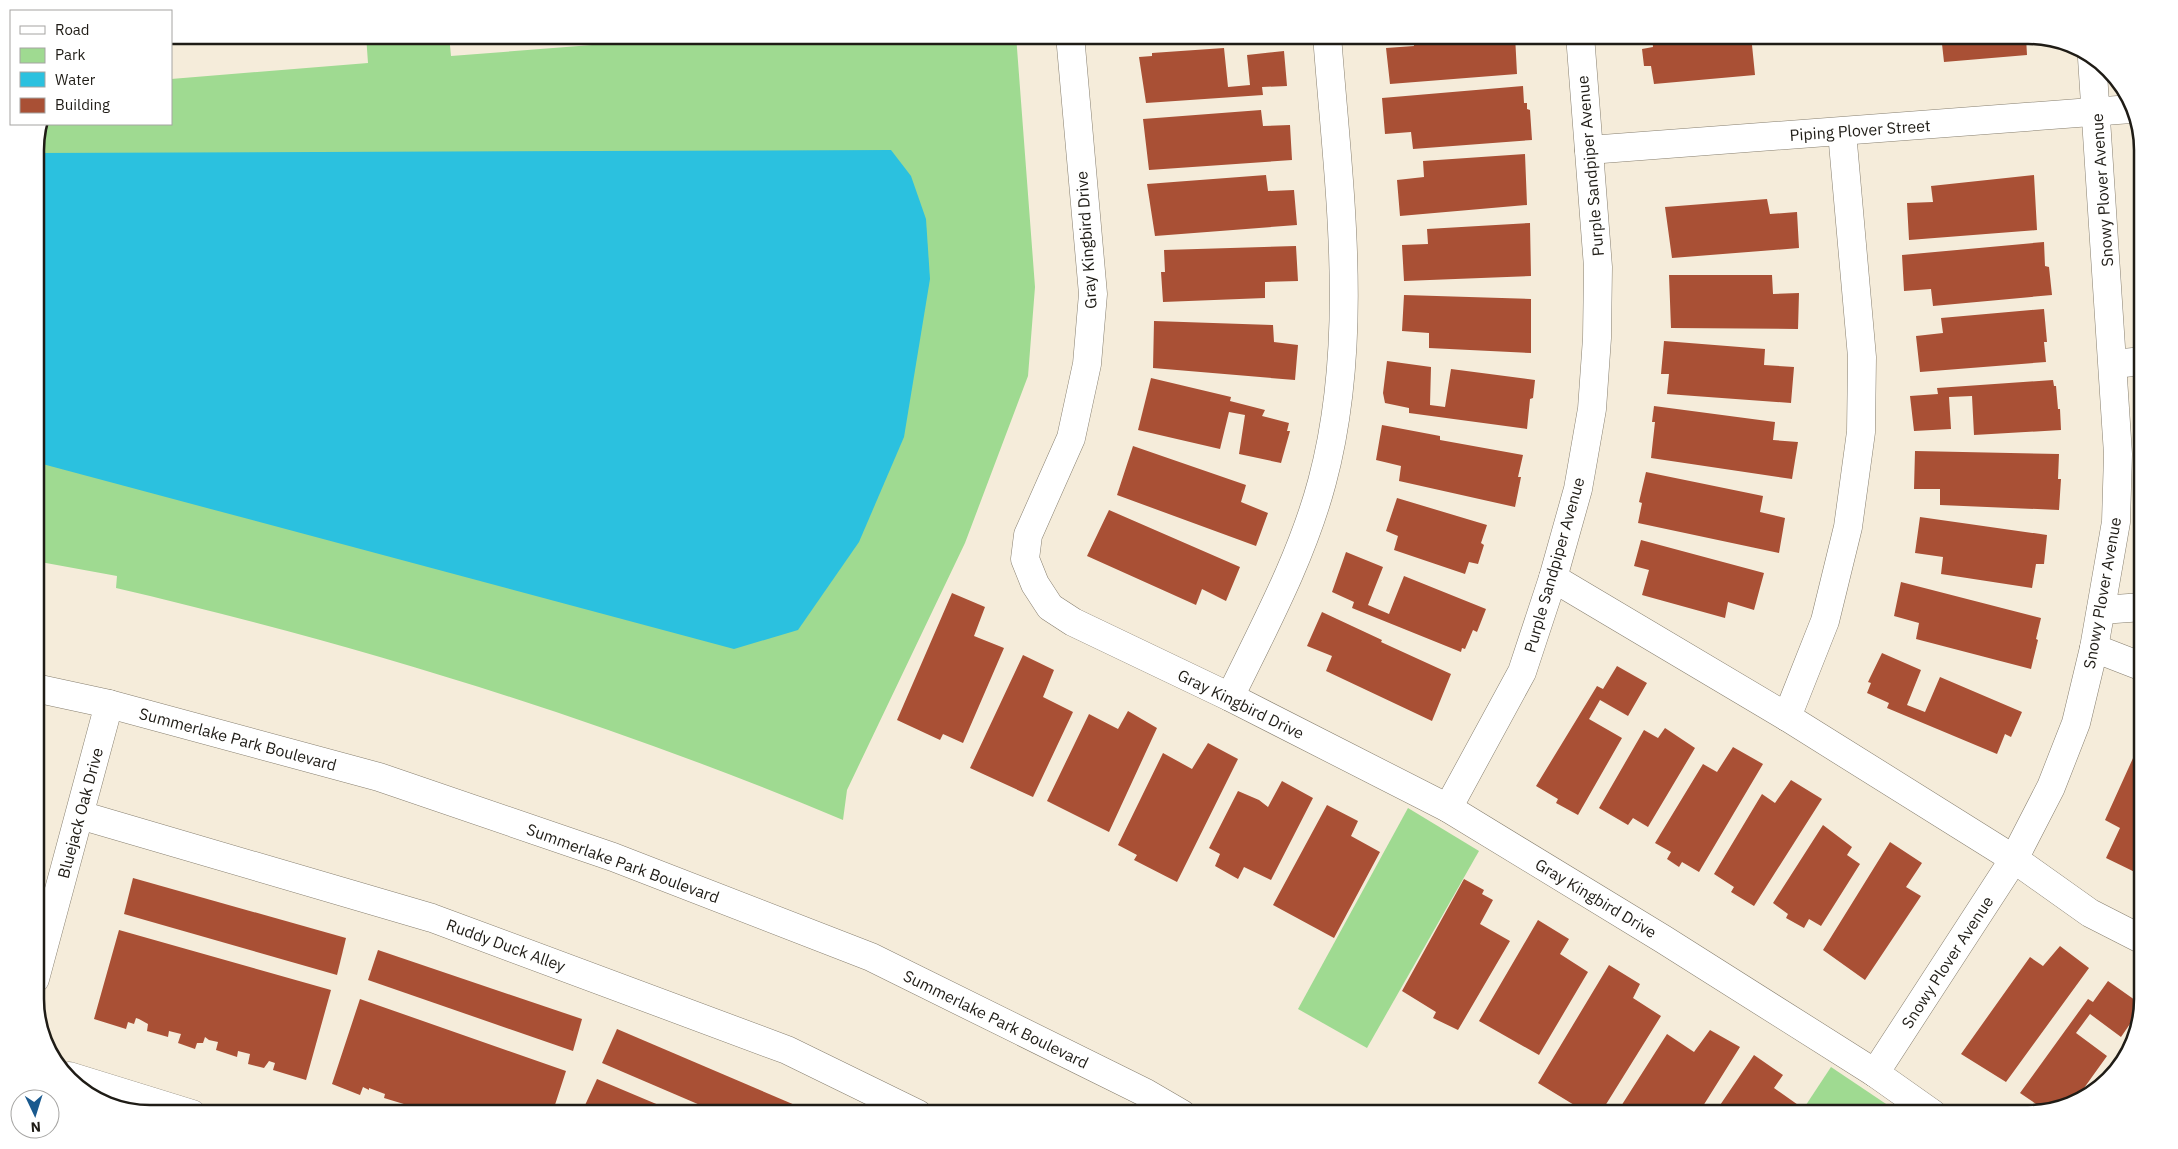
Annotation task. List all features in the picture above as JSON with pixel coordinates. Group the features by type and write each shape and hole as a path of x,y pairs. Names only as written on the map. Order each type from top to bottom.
{"street":[{"name":"Gray Kingbird Drive","path":"1071,44 1093,294 1087,364 1071,438 1028,535 1025,559 1035,584 1050,607 1073,622 1230,697 1448,808 1663,939 1874,1073 1920,1105"},
{"path":"1230,697 1292,567 1322,482 1335,409 1345,331 1343,259 1328,44"},
{"name":"Purple Sandpiper Avenue","path":"1448,808 1522,672 1553,578 1578,489 1592,409 1597,338 1598,267 1581,44"},
{"name":"Snowy Plover Avenue","path":"1874,1073 2014,859 2051,787 2076,723 2094,648 2116,522 2118,454 2114,364 2093,66"},
{"name":"Piping Plover Street","path":"1589,150 2126,109"},
{"path":"1787,717 1825,621 1848,527 1861,432 1862,357 1842,132"},
{"path":"2114,364 2134,362"},
{"path":"1553,578 1787,717 2014,859 2090,913 2134,935"},
{"path":"2101,610 2134,608"},
{"path":"2094,648 2134,664"},
{"name":"Summerlake Park Boulevard","path":"44,690 109,704 379,777 622,861 871,957 1146,1093 1167,1105"},
{"name":"Bluejack Oak Drive","path":"44,947 109,704"},
{"name":"Ruddy Duck Alley","path":"80,815 432,918 787,1050 900,1105"},
{"path":"81,1080 163,1105"}],"green space":[{"path":"367,44 450,44 451,56 605,44 1017,44 1035,287 1028,376 965,543 847,790 843,820 665,750 575,718 393,661 301,635 116,588 117,576 44,563 44,143 47,125 172,125 172,79 368,63"},
{"path":"1408,808 1479,851 1367,1048 1298,1009"},
{"path":"1831,1067 1888,1105 1806,1105"}],"water":[{"path":"891,150 911,176 926,219 930,279 904,437 859,542 798,630 734,649 44,464 44,153"}],"building":[{"path":"1414,44 1515,44 1517,74 1390,84 1386,48 1414,46"},
{"path":"1653,44 1752,44 1755,75 1654,84 1651,66 1644,66 1642,49 1653,47"},
{"path":"1942,44 2026,44 2027,55 1944,62"},
{"path":"1224,48 1228,87 1250,85 1247,55 1284,51 1287,86 1262,87 1263,95 1146,103 1139,57 1152,56 1152,53"},
{"path":"1523,86 1524,103 1527,103 1527,109 1530,110 1532,140 1413,149 1411,132 1385,134 1382,98"},
{"path":"1261,110 1263,126 1290,125 1292,160 1149,170 1143,119"},
{"path":"1525,154 1527,205 1400,216 1397,180 1424,177 1423,161"},
{"path":"1266,175 1268,191 1294,190 1297,225 1155,236 1147,184"},
{"path":"2034,175 2037,230 1909,240 1907,203 1933,202 1931,186"},
{"path":"1767,199 1770,214 1797,212 1799,248 1672,258 1665,207"},
{"path":"1530,223 1531,276 1404,281 1402,245 1428,244 1427,229"},
{"path":"2044,242 2045,266 2049,267 2052,295 1933,306 1931,289 1904,291 1902,255"},
{"path":"1296,246 1298,281 1265,282 1265,298 1163,302 1161,272 1165,272 1164,250"},
{"path":"1669,275 1772,275 1773,294 1799,293 1798,329 1671,328"},
{"path":"1404,295 1531,299 1531,353 1429,348 1429,333 1402,331"},
{"path":"2044,309 2047,342 2044,342 2046,362 1920,372 1916,336 1943,333 1941,318"},
{"path":"1154,321 1273,325 1274,342 1298,345 1295,380 1153,368"},
{"path":"1664,341 1765,349 1764,365 1794,367 1791,403 1667,394 1669,374 1661,374"},
{"path":"1387,361 1431,367 1430,405 1445,407 1451,369 1535,380 1533,398 1530,399 1527,429 1409,413 1409,408 1385,403 1383,393"},
{"path":"1151,378 1231,397 1230,401 1265,410 1262,416 1289,423 1287,431 1290,431 1281,463 1239,454 1245,415 1229,412 1220,449 1138,430"},
{"path":"2053,380 2054,386 2056,386 2058,409 2060,409 2061,430 1974,435 1972,396 1949,397 1951,429 1914,431 1910,396 1938,394 1937,388"},
{"path":"1654,406 1775,422 1773,440 1798,442 1792,479 1651,458 1655,422 1652,422"},
{"path":"1382,425 1440,436 1440,440 1523,455 1518,477 1521,477 1515,507 1399,481 1401,466 1376,460"},
{"path":"1133,446 1246,485 1241,502 1268,513 1256,546 1117,495"},
{"path":"1915,451 2059,454 2058,479 2061,479 2059,510 1940,505 1940,489 1914,489"},
{"path":"1646,472 1763,496 1760,512 1785,518 1779,553 1638,523 1642,503 1639,502"},
{"path":"1397,498 1487,525 1481,543 1484,545 1478,564 1469,562 1465,574 1394,550 1398,536 1386,531"},
{"path":"1109,510 1240,567 1226,601 1202,589 1196,605 1087,556"},
{"path":"1920,517 2047,535 2044,564 2036,564 2032,588 1941,574 1943,557 1915,553"},
{"path":"1641,540 1764,573 1754,610 1728,602 1725,618 1642,595 1649,570 1634,566"},
{"path":"1346,552 1383,567 1368,605 1389,614 1404,576 1486,609 1477,632 1473,630 1465,649 1462,648 1461,652 1352,608 1354,602 1332,592"},
{"path":"1901,582 2041,618 2031,669 1916,639 1919,623 1894,616"},
{"path":"952,593 985,607 974,636 1004,648 963,743 943,734 940,740 897,720"},
{"path":"1322,612 1451,674 1432,721 1326,671 1332,656 1307,646"},
{"path":"1882,653 1921,670 1907,705 1925,712 1940,677 2022,712 2011,737 2005,734 1997,754 1887,708 1889,703 1867,693 1871,683 1868,682"},
{"path":"1023,655 1054,670 1043,697 1073,712 1033,797 970,768"},
{"path":"1617,666 1647,683 1628,716 1600,700 1589,719 1622,738 1578,815 1556,803 1558,799 1536,786 1597,686 1603,689"},
{"path":"1128,711 1157,728 1109,832 1047,801 1089,714 1118,729"},
{"path":"1665,728 1695,748 1648,827 1633,818 1628,825 1599,808 1644,730 1658,738"},
{"path":"1208,743 1238,759 1177,882 1134,860 1137,855 1118,845 1163,753 1192,769"},
{"path":"1733,747 1763,764 1699,872 1682,862 1679,867 1667,859 1671,852 1655,843 1703,764 1717,772"},
{"path":"2134,756 2134,872 2106,858 2120,828 2105,820"},
{"path":"1791,780 1822,799 1754,906 1731,892 1734,887 1714,874 1762,794 1775,803"},
{"path":"1282,781 1313,798 1271,880 1244,867 1238,879 1215,866 1220,854 1209,848 1238,791 1259,800 1268,807"},
{"path":"1327,805 1358,821 1351,836 1380,852 1334,938 1273,905"},
{"path":"1823,825 1852,847 1847,855 1860,864 1821,926 1809,919 1804,928 1786,918 1788,914 1773,903"},
{"path":"1890,842 1922,863 1906,887 1921,896 1865,980 1823,950"},
{"path":"133,878 346,938 337,975 124,914"},
{"path":"1464,879 1484,890 1482,894 1493,900 1480,924 1510,941 1458,1030 1433,1018 1436,1012 1402,991"},
{"path":"1538,920 1569,939 1560,954 1588,972 1539,1055 1479,1021"},
{"path":"119,930 331,990 306,1080 273,1070 275,1063 269,1061 264,1068 248,1064 250,1054 238,1051 237,1057 216,1050 218,1042 205,1037 203,1043 197,1043 195,1049 178,1043 181,1034 169,1031 168,1037 147,1031 148,1024 136,1018 134,1024 128,1022 126,1029 94,1019"},
{"path":"2060,946 2089,968 2006,1082 1961,1054 2030,957 2043,966"},
{"path":"378,950 582,1019 573,1051 368,980"},
{"path":"1609,965 1640,984 1633,998 1661,1016 1606,1105 1574,1105 1538,1083"},
{"path":"2108,981 2134,999 2132,1021 2121,1037 2090,1014 2076,1033 2107,1056 2083,1090 2056,1102 2037,1104 2020,1093 2088,999 2093,1002"},
{"path":"360,999 566,1071 555,1105 407,1105 384,1098 385,1094 369,1088 369,1090 363,1087 360,1095 332,1084"},
{"path":"617,1029 795,1105 700,1105 602,1063"},
{"path":"1710,1030 1740,1047 1704,1105 1622,1105 1667,1034 1694,1052"},
{"path":"1754,1055 1783,1075 1774,1088 1798,1105 1720,1105"},
{"path":"597,1079 659,1105 585,1105"}]}
